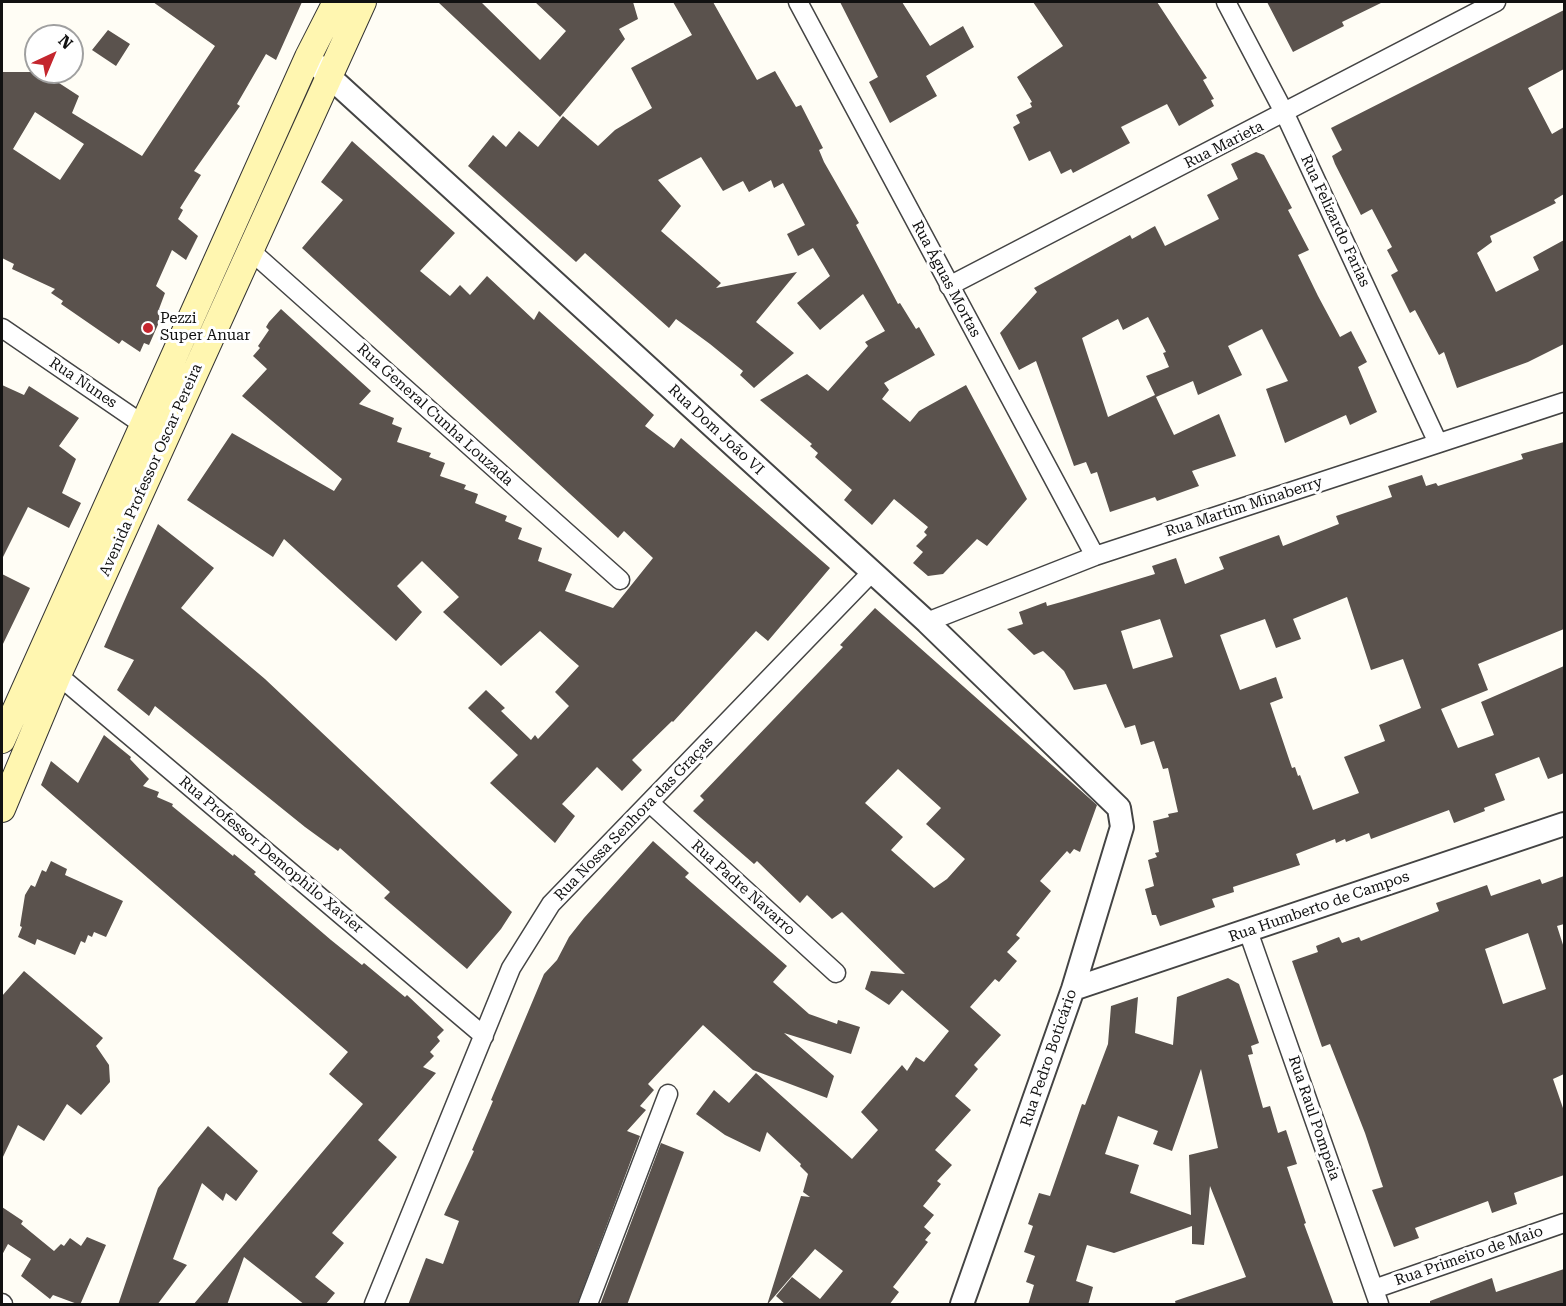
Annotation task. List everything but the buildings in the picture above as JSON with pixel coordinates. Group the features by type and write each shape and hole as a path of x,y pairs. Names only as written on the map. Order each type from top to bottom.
{"main road":[{"name":"Avenida Professor Oscar Pereira","path":"2,740 308,57 336,2"},
{"name":"Avenida Professor Oscar Pereira","path":"2,809 57,675 362,2"}],"street":[{"name":"Rua Águas Mortas","path":"798,2 1095,556"},
{"name":"Rua Felizardo Farias","path":"1226,2 1285,114 1438,443"},
{"name":"Rua Marieta","path":"949,286 1285,114 1496,2"},
{"name":"Rua Dom João VI","path":"308,57 927,622 1119,808"},
{"name":"Rua General Cunha Louzada","path":"251,250 620,580"},
{"name":"Rua Nunes","path":"2,327 165,439"},
{"name":"Rua Martim Minaberry","path":"927,622 1095,556 1564,402"},
{"name":"Rua Nossa Senhora das Graças","path":"374,1305 511,968 550,904 871,573"},
{"name":"Rua Professor Demophilo Xavier","path":"57,675 484,1036"},
{"name":"Rua Padre Navarro","path":"650,803 836,973"},
{"name":"Rua Pedro Boticário","path":"962,1305 1073,989 1122,827 1119,808"},
{"name":"Rua Humberto de Campos","path":"1073,989 1564,824"},
{"name":"Rua Raul Pompeia","path":"1248,931 1377,1297"},
{"path":"588,1305 668,1094"},
{"name":"Rua Primeiro de Maio","path":"1377,1297 1564,1223"}],"place":[{"name":"Pezzi Super Anuar","path":"148,328"}]}
